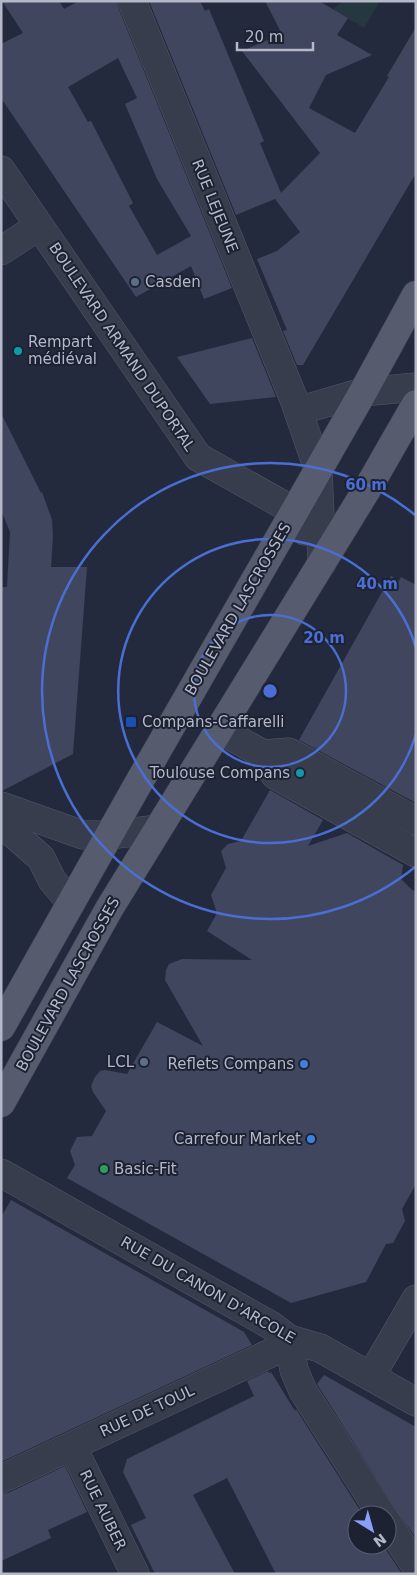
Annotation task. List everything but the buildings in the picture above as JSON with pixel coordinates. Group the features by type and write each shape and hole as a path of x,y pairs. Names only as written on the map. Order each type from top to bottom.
{"main road":[{"name":"BOULEVARD LASCROSSES","path":"1,1027 363,392 416,295"},
{"name":"BOULEVARD LASCROSSES","path":"1,1103 109,909 369,486 416,404"}],"street":[{"name":"RUE LEJEUNE","path":"132,1 298,410 318,469 322,563"},
{"name":"BOULEVARD ARMAND DUPORTAL","path":"1,170 198,457 294,511"},
{"path":"1,251 39,226"},
{"path":"298,410 363,392 416,387"},
{"path":"294,511 322,563"},
{"path":"220,730 263,754 275,775 416,853"},
{"path":"263,754 289,752 416,821"},
{"path":"1,806 83,835 109,835 158,829"},
{"path":"1,823 41,858 52,880 71,904"},
{"name":"RUE DU CANON D'ARCOLE","path":"1,1173 264,1321 289,1339 320,1348 416,1402"},
{"path":"370,1376 416,1300"},
{"path":"289,1339 294,1370 303,1390 376,1505"},
{"name":"RUE DE TOUL","path":"1,1479 274,1352 289,1339"},
{"name":"RUE AUBER","path":"74,1445 78,1458 135,1574"},
{"path":"397,1538 416,1567"}],"shaded area":[{"path":"343,1 380,1 364,28 333,9"}],"place":[{"name":"Casden","path":"135,282"},
{"name":"Rempart médiéval","path":"18,351"},
{"name":"Compans-Caffarelli","path":"131,722"},
{"name":"Toulouse Compans","path":"300,773"},
{"name":"LCL","path":"144,1062"},
{"name":"Reflets Compans","path":"304,1064"},
{"name":"Carrefour Market","path":"311,1139"},
{"name":"Basic-Fit","path":"104,1169"}]}
